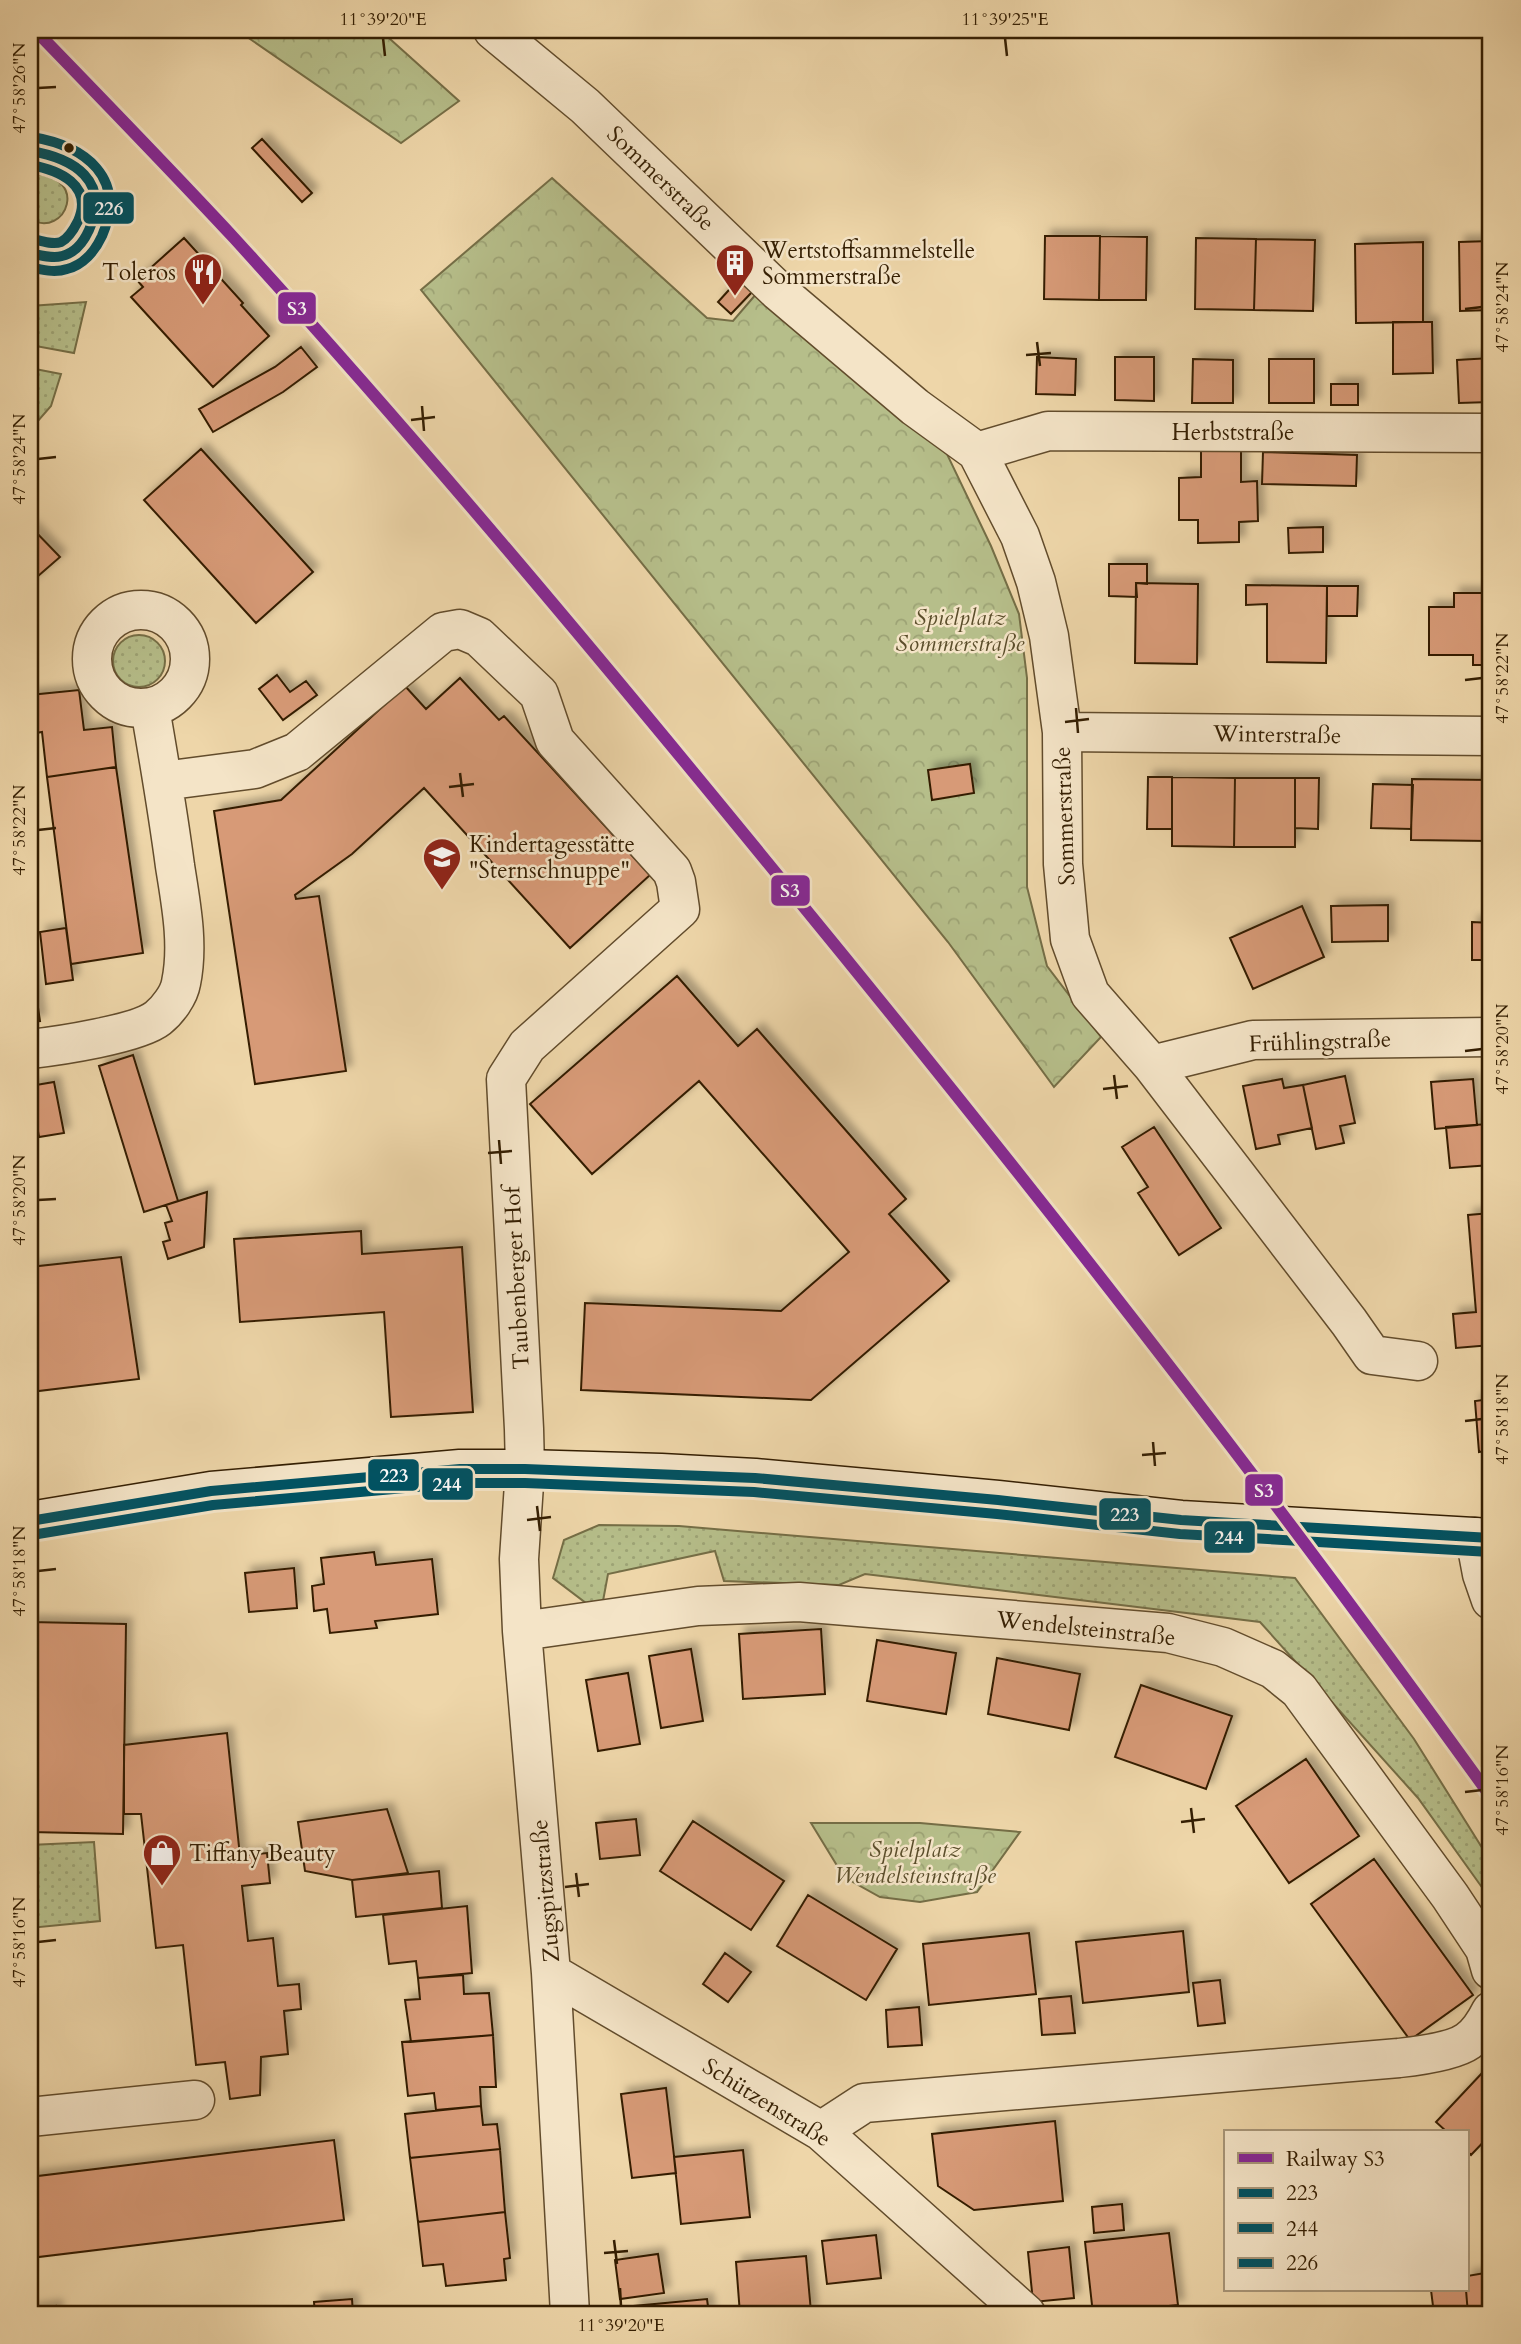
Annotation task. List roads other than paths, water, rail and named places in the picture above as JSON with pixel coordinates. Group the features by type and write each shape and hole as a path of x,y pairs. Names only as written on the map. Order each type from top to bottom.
{"street":[{"name":"Sommerstraße","path":"493,30 585,106 778,291 915,407 977,452 1020,536 1036,582 1049,636 1062,732 1063,864 1070,939 1090,994 1152,1065 1372,1355 1418,1361"},
{"name":"Herbststraße","path":"977,452 1048,431 1491,433"},
{"name":"Taubenberger Hof","path":"163,780 255,769 298,752 443,632 460,629 479,637 539,694 555,741 671,870 676,882 680,909 527,1046 506,1079 525,1469"},
{"path":"30,1049 70,1044 151,1023 169,1007 181,986 184,963 183,922 150,708"},
{"name":"Winterstraße","path":"1062,732 1491,736"},
{"name":"Frühlingstraße","path":"1152,1065 1253,1040 1491,1037"},
{"path":"30,1521 211,1492 460,1469 661,1473 755,1478 1181,1520 1483,1538 1482,1574 1491,1600"},
{"name":"Zugspitzstraße","path":"525,1469 519,1559 522,1631 551,1973 570,2314"},
{"name":"Wendelsteinstraße","path":"522,1631 698,1606 799,1602 1168,1633 1223,1647 1273,1669 1299,1690 1450,1896 1485,1949 1491,1970"},
{"name":"Schützenstraße","path":"551,1973 821,2131 1026,2314"},
{"path":"821,2131 864,2103 1373,2061 1435,2053 1468,2042 1491,2011"},
{"path":"30,2117 195,2100"}],"lane":[{"path":"30,151 54,154 80,169 89,179 98,205 94,224 83,242 62,256 30,253"}],"rail line":[{"name":"S3","path":"35,30 210,212 378,399 726,811 1150,1340 1491,1797"}],"place":[{"name":"Wertstoffsammelstelle Sommerstraße","path":"735,297"},
{"name":"Toleros","path":"203,306"},
{"name":"Kindertagesstätte \"Sternschnuppe\"","path":"442,891"},
{"name":"Tiffany Beauty","path":"162,1887"}],"park label":[{"name":"Spielplatz Sommerstraße","path":"960,630"},
{"name":"Spielplatz Wendelsteinstraße","path":"915,1862"}]}
